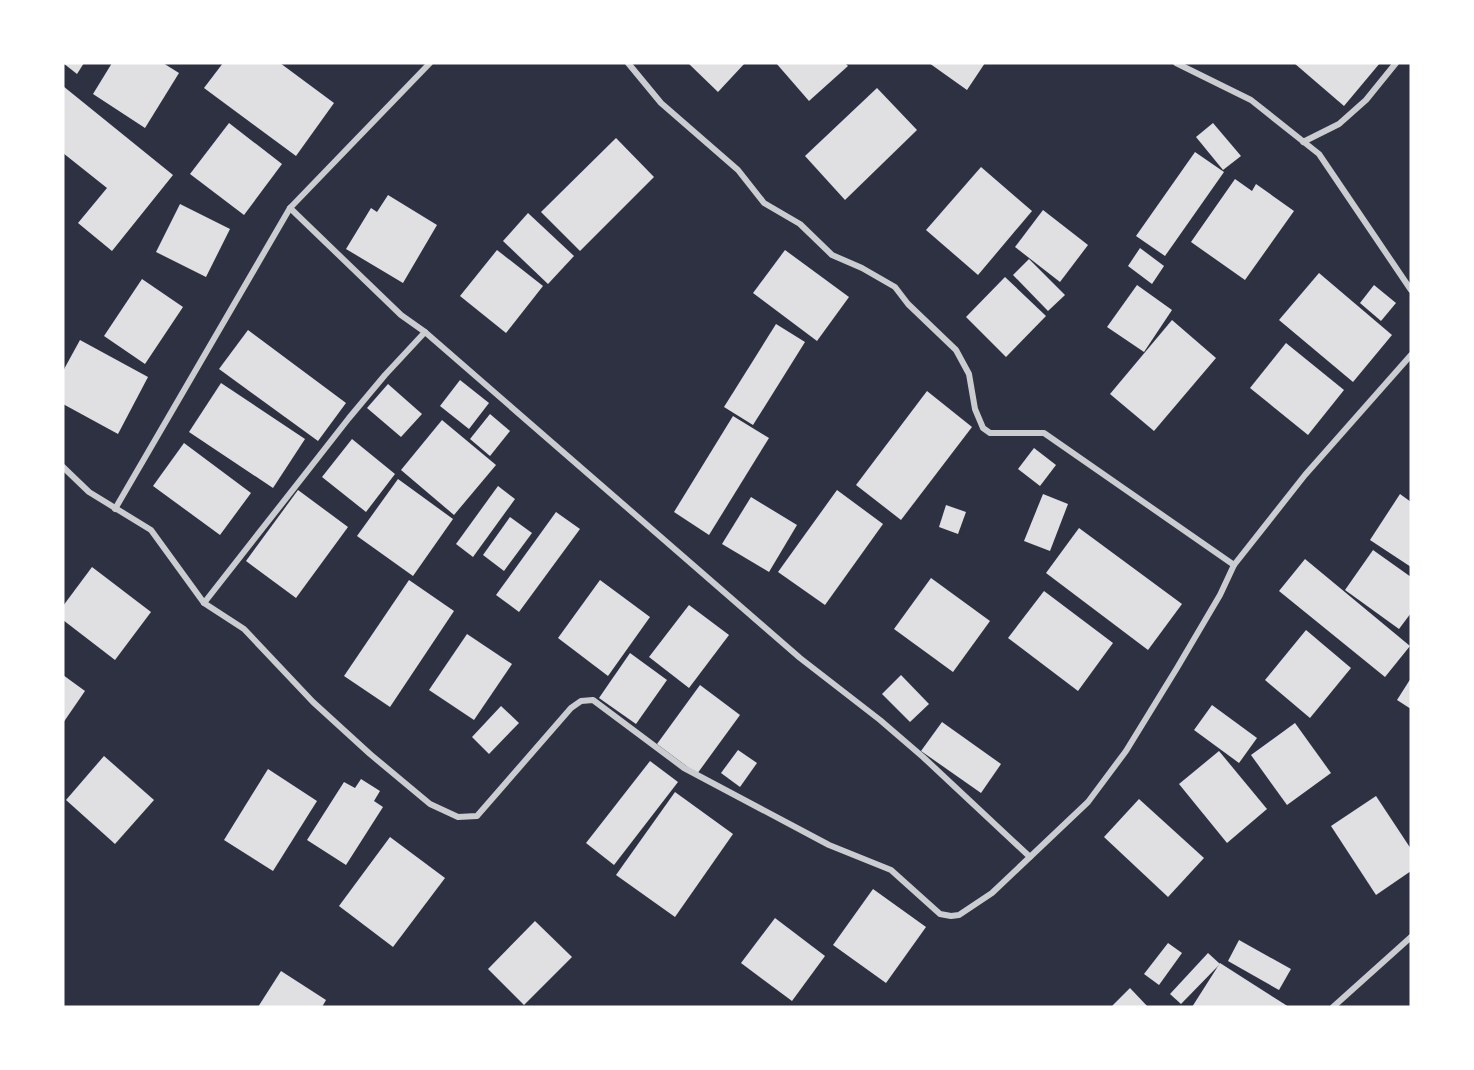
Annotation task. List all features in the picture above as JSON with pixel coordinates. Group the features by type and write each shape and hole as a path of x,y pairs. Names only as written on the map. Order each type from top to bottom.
{"street":[{"path":"115,509 290,208 430,63"},
{"path":"628,63 661,103 738,170 764,203 800,224 832,255 862,268 895,287 908,304 956,350 969,374 975,409 983,428 990,433 1044,433 1234,565"},
{"path":"1176,63 1251,100 1319,154 1411,290"},
{"path":"1303,142 1339,124 1366,100 1396,63"},
{"path":"290,208 401,315 425,332 791,651 880,720 923,757 1030,857"},
{"path":"204,603 349,418 425,332"},
{"path":"63,467 88,492 151,530 204,603 244,629 313,702 430,804 458,817 477,816 572,708 581,701 594,700 684,768 829,845 891,870 940,914 951,916 959,915 992,893 1088,802 1126,751 1220,595 1234,565 1305,475 1411,356"},
{"path":"1333,1007 1411,937"}],"building":[{"path":"63,63 84,63 77,74"},
{"path":"112,63 163,63 179,73 145,128 93,94"},
{"path":"223,63 280,63 334,103 296,156 204,88"},
{"path":"688,63 745,63 718,92"},
{"path":"776,63 845,63 848,66 809,101"},
{"path":"929,63 985,63 967,90"},
{"path":"1294,63 1380,63 1344,106"},
{"path":"63,86 173,175 112,251 78,223 107,188 63,153"},
{"path":"877,88 917,130 845,200 805,156"},
{"path":"229,123 282,164 244,215 190,174"},
{"path":"1213,123 1241,156 1223,170 1196,137"},
{"path":"616,138 654,177 580,251 541,212"},
{"path":"1195,152 1224,172 1165,256 1136,236"},
{"path":"981,167 1032,211 978,275 926,230"},
{"path":"1235,179 1252,191 1256,184 1294,211 1245,280 1191,242"},
{"path":"388,195 437,225 403,283 346,249 371,208 377,212"},
{"path":"180,204 230,229 206,277 156,252"},
{"path":"1043,210 1088,245 1060,282 1015,247"},
{"path":"528,213 574,256 548,284 503,241"},
{"path":"1140,248 1164,266 1152,284 1128,266"},
{"path":"497,250 543,286 506,333 460,296"},
{"path":"785,250 849,297 817,341 753,293"},
{"path":"1029,259 1065,295 1048,311 1013,275"},
{"path":"1319,273 1392,335 1353,382 1279,320"},
{"path":"1005,277 1046,316 1006,357 966,317"},
{"path":"142,279 183,307 145,364 104,336"},
{"path":"1137,285 1172,310 1144,352 1107,327"},
{"path":"1374,285 1396,303 1381,321 1360,303"},
{"path":"1172,320 1216,358 1154,431 1110,394"},
{"path":"776,324 805,342 753,425 724,407"},
{"path":"248,330 346,403 318,441 219,369"},
{"path":"80,340 148,377 118,434 63,404 63,371"},
{"path":"1286,343 1344,390 1308,435 1250,388"},
{"path":"460,380 489,403 469,429 440,406"},
{"path":"221,383 305,439 273,488 189,432"},
{"path":"388,384 422,414 401,437 367,408"},
{"path":"927,391 972,427 901,520 856,485"},
{"path":"490,414 510,431 490,456 470,439"},
{"path":"733,416 769,438 709,535 674,512"},
{"path":"442,420 496,465 454,515 401,470"},
{"path":"352,439 395,474 366,512 322,477"},
{"path":"184,443 251,493 220,535 153,486"},
{"path":"1034,448 1056,465 1040,486 1018,469"},
{"path":"398,479 453,519 413,576 357,536"},
{"path":"498,486 515,499 473,557 456,544"},
{"path":"298,490 348,527 296,598 246,561"},
{"path":"837,490 883,524 825,605 778,572"},
{"path":"1043,494 1068,504 1050,551 1024,541"},
{"path":"1400,494 1411,502 1411,567 1370,540"},
{"path":"751,497 797,525 769,572 722,544"},
{"path":"946,505 966,512 958,534 939,527"},
{"path":"556,512 580,529 519,612 496,595"},
{"path":"510,517 532,533 504,571 483,555"},
{"path":"1079,528 1182,604 1148,650 1046,573"},
{"path":"1373,550 1411,577 1411,613 1399,629 1345,590"},
{"path":"1305,559 1410,646 1385,677 1279,591"},
{"path":"92,567 151,612 115,660 63,620 63,606"},
{"path":"931,578 990,621 953,672 894,629"},
{"path":"409,580 454,611 390,707 344,676"},
{"path":"600,580 650,617 608,676 558,638"},
{"path":"1044,591 1113,643 1078,691 1008,638"},
{"path":"689,605 729,635 689,688 649,657"},
{"path":"1306,630 1351,668 1310,718 1265,680"},
{"path":"467,634 512,664 474,720 429,690"},
{"path":"630,653 667,680 636,724 599,698"},
{"path":"63,675 85,691 63,723"},
{"path":"901,675 929,704 910,722 882,694"},
{"path":"1411,678 1411,709 1397,700"},
{"path":"700,685 740,715 697,774 657,744"},
{"path":"1212,705 1257,738 1239,763 1194,730"},
{"path":"501,706 519,723 489,754 472,737"},
{"path":"942,722 1001,764 981,793 921,751"},
{"path":"1295,723 1331,773 1287,805 1251,755"},
{"path":"738,750 757,763 740,787 721,773"},
{"path":"1219,751 1267,809 1227,843 1179,784"},
{"path":"104,756 154,800 115,844 66,800"},
{"path":"650,761 678,782 614,865 586,843"},
{"path":"268,769 317,801 273,871 224,840"},
{"path":"361,779 380,791 374,801 383,807 346,865 307,840 344,782 355,788"},
{"path":"675,792 733,834 675,917 616,875"},
{"path":"1376,796 1411,849 1411,871 1376,895 1331,826"},
{"path":"1139,799 1204,858 1168,897 1104,837"},
{"path":"390,837 445,878 393,947 339,906"},
{"path":"873,889 926,927 886,983 833,945"},
{"path":"775,918 825,956 792,1001 741,963"},
{"path":"535,921 572,957 524,1005 488,969"},
{"path":"1239,940 1291,969 1279,990 1228,961"},
{"path":"1168,943 1182,953 1159,985 1144,974"},
{"path":"1208,953 1220,964 1181,1004 1170,994"},
{"path":"1220,963 1289,1007 1192,1007"},
{"path":"281,971 326,1000 322,1007 258,1007"},
{"path":"1130,988 1148,1007 1111,1007"}]}
